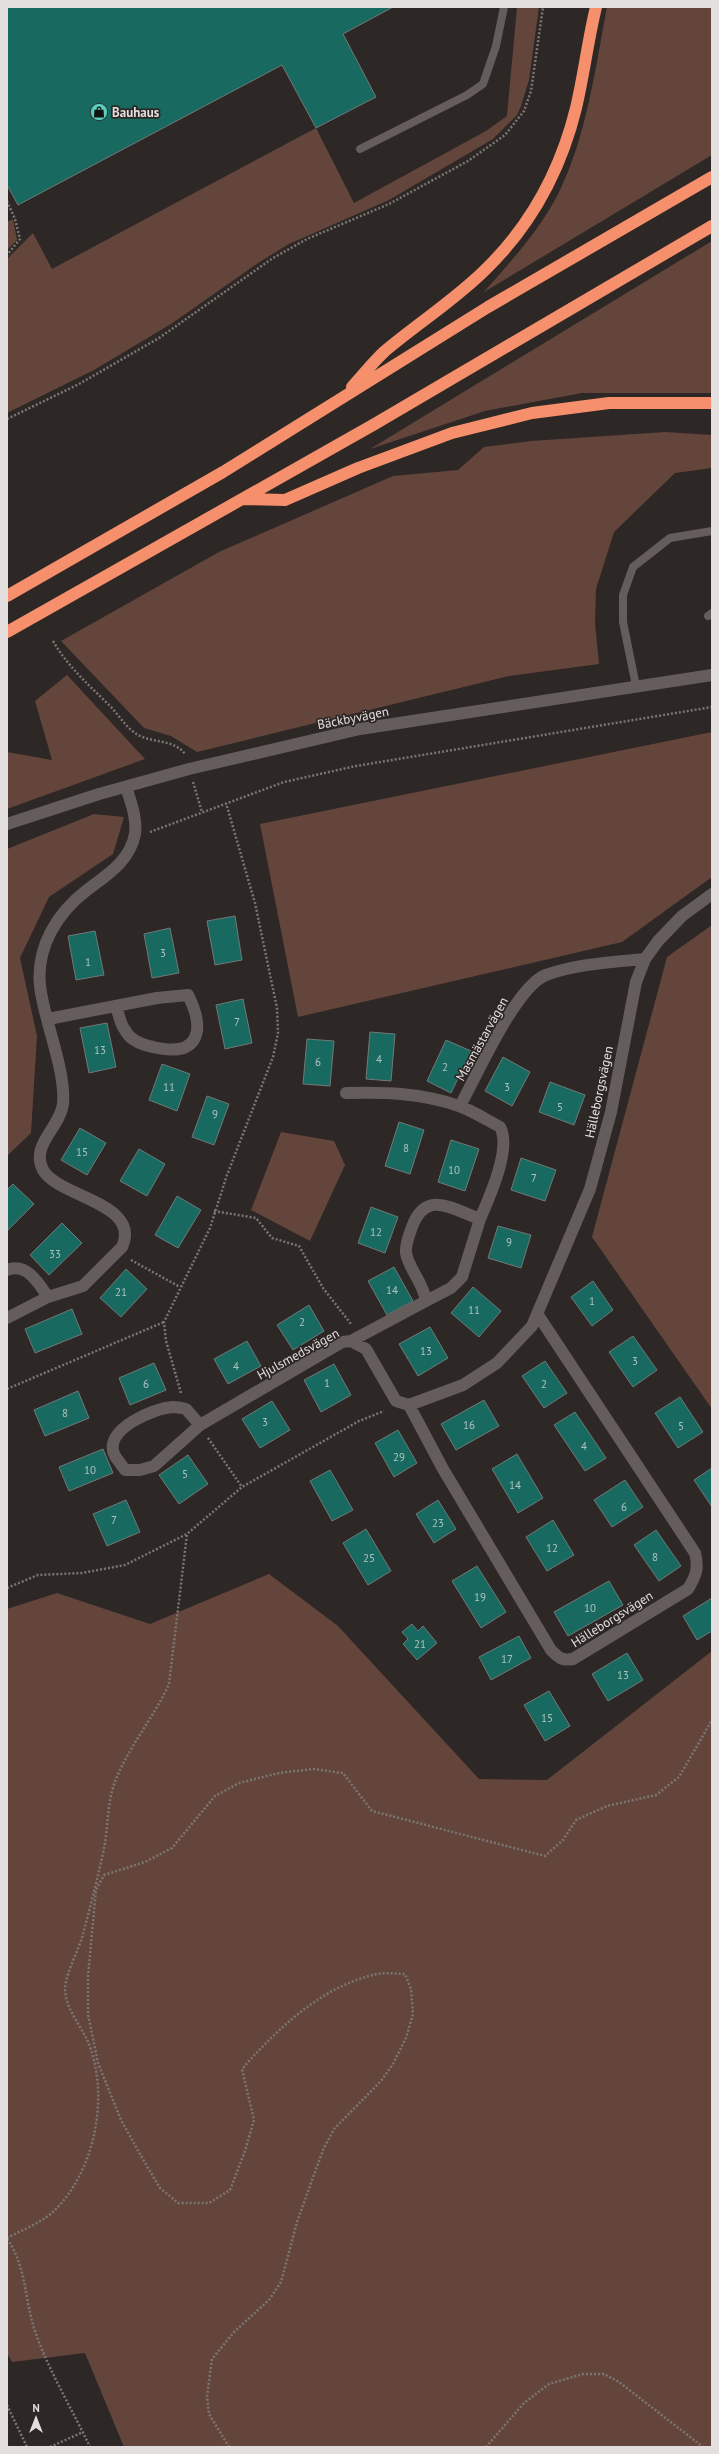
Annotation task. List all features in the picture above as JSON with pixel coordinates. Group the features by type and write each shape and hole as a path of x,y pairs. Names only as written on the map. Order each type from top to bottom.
{"highway":[{"path":"340,398 385,352 461,292 485,270 516,236 537,204 565,147 576,109 596,7"},
{"path":"7,596 223,472 488,307 712,177"},
{"path":"7,632 374,425 712,226"},
{"path":"243,499 285,500 358,468 452,433 546,410 642,401 712,403"}],"street":[{"name":"Bäckbyvägen","path":"7,824 189,769 360,729 712,675"},
{"path":"7,1318 48,1298 82,1286 116,1252 125,1240 121,1221 102,1206 58,1182 44,1171 40,1159 40,1149 63,1106 64,1092 42,998 39,976 42,950 49,933 67,907 112,872 125,858 135,834 133,809 126,787"},
{"name":"Hälleborgsvägen","path":"538,1315 695,1553 698,1565 696,1576 688,1589 573,1659 566,1661 560,1659 551,1650 443,1469 410,1405 463,1385 497,1364 532,1326 538,1315 590,1189 611,1112 636,982 645,959 658,941 682,916 712,894"},
{"name":"Masmästarvägen","path":"460,1106 506,1020 527,990 536,982 545,975 645,959"},
{"path":"48,1019 157,998 188,994 196,1015 195,1038 191,1045 181,1050 165,1050 149,1046 133,1039 124,1030 116,1007"},
{"path":"346,1093 409,1094 460,1106 500,1127 503,1133 504,1149 462,1277 451,1288 351,1341"},
{"path":"426,1301 424,1287 411,1267 406,1253 412,1229 421,1210 430,1204 440,1205 480,1219"},
{"path":"7,1270 19,1268 31,1274 48,1298"},
{"name":"Hjulsmedsvägen","path":"186,1408 173,1407 143,1416 118,1431 114,1439 114,1454 125,1470 140,1470 154,1466 200,1425 342,1342 351,1341 366,1349 396,1401"},
{"path":"396,1401 410,1405"},
{"path":"186,1408 200,1425"}],"lane":[{"path":"360,149 467,95 483,84 496,46 504,7"},
{"path":"636,686 623,622 623,595 633,567 670,538 712,531"}],"path":[{"path":"7,419 79,384 159,338 273,258 307,239 389,204 468,161 506,135 524,111 531,91 543,7"},
{"path":"7,201 15,219 20,239 7,255"},
{"path":"53,641 62,657 83,682 135,733 179,748 185,754 202,812"},
{"path":"135,834 142,835 284,782 356,766 712,707"},
{"path":"186,1408 174,1370 164,1322 205,1238 226,1175 273,1057 278,1033 277,1008 254,903 226,803"},
{"path":"214,1211 256,1218 272,1238 299,1246 322,1288 355,1328 351,1341"},
{"path":"116,1252 180,1287"},
{"path":"7,1389 164,1322"},
{"path":"7,1588 38,1575 82,1573 125,1565 187,1534 242,1487 359,1421 394,1407 396,1401"},
{"path":"200,1425 242,1487"},
{"path":"90,2447 36,2335 28,2310 17,2253 7,2238 54,2212 74,2189 87,2161 96,2117 97,2072 90,2046 72,2013 65,1990 82,1936 104,1845 115,1781 126,1757 160,1702 168,1684 187,1534"},
{"path":"229,2447 209,2414 207,2396 212,2359 234,2332 269,2300 281,2282 297,2222 322,2150 334,2130 381,2081 393,2064 406,2038 413,2014 412,1989 405,1974 378,1974 339,1987 287,2021 242,2069 254,2120 245,2151 230,2190 209,2203 178,2203 160,2188 145,2163 121,2120 98,2062 88,2014 88,1976 96,1890 104,1875 145,1862 172,1848 215,1796 239,1783 279,1773 312,1770 343,1773 372,1811 545,1856 564,1840 576,1820 607,1806 656,1795 680,1777 712,1720"},
{"path":"486,2447 524,2402 549,2384 582,2374 604,2374 619,2382 703,2447"},
{"path":"7,2405 27,2447"},
{"path":"50,2447 83,2432"}],"shaded area":[{"path":"517,7 539,7 529,80 517,115 493,139 389,200 289,244 258,263 171,324 94,370 7,413 7,259 33,233 52,269 316,128 354,203 486,131 507,116"},
{"path":"607,7 712,7 712,155 484,292 534,232 552,206 569,170 577,148 589,101"},
{"path":"13,219 17,240 7,250 7,222"},
{"path":"712,241 712,393 582,393 485,411 370,449"},
{"path":"665,432 712,435 712,468 675,473 614,532 596,589 595,623 599,664 509,676 197,752 171,736 144,728 61,641 219,552 393,476 458,470 484,447 531,441"},
{"path":"67,675 145,759 7,809 7,752 52,760 35,701"},
{"path":"712,732 712,877 622,942 298,1017 260,824"},
{"path":"94,814 124,817 113,854 49,897 20,958 37,1036 31,1133 7,1156 7,849"},
{"path":"712,925 712,1409 592,1237 667,957"},
{"path":"281,1132 334,1141 345,1165 310,1241 251,1210"},
{"path":"269,1574 338,1626 479,1779 547,1780 712,1651 712,2447 124,2447 85,2353 12,2362 7,2353 7,1609 57,1593 150,1624"}],"building":[{"name":"Bauhaus","path":"7,7 393,7 343,34 376,97 316,128 282,65 18,205 7,185"},
{"path":"235,916 242,960 215,965 207,921"},
{"path":"170,928 179,973 152,978 144,934"},
{"path":"95,931 104,975 76,980 68,936"},
{"path":"243,999 252,1043 225,1049 216,1005"},
{"path":"107,1023 116,1067 89,1073 80,1028"},
{"path":"370,1032 395,1034 391,1081 366,1079"},
{"path":"307,1039 334,1041 330,1086 303,1084"},
{"path":"446,1040 471,1051 451,1093 427,1081"},
{"path":"503,1057 530,1072 512,1106 485,1091"},
{"path":"162,1064 190,1074 177,1111 149,1100"},
{"path":"550,1082 585,1095 574,1125 539,1112"},
{"path":"207,1096 229,1104 214,1145 192,1137"},
{"path":"399,1122 424,1130 410,1174 385,1166"},
{"path":"80,1128 106,1143 87,1175 61,1160"},
{"path":"451,1140 479,1149 465,1191 438,1182"},
{"path":"139,1149 165,1164 147,1196 120,1181"},
{"path":"521,1158 556,1170 545,1201 511,1190"},
{"path":"13,1184 34,1204 7,1231 7,1190"},
{"path":"177,1196 201,1210 178,1248 155,1235"},
{"path":"371,1207 398,1217 385,1253 358,1243"},
{"path":"62,1223 82,1243 49,1275 30,1255"},
{"path":"498,1226 531,1235 521,1268 488,1258"},
{"path":"394,1267 413,1301 387,1315 368,1281"},
{"path":"126,1269 147,1289 121,1317 100,1298"},
{"path":"593,1281 613,1310 592,1326 571,1297"},
{"path":"473,1287 501,1311 479,1337 451,1313"},
{"path":"309,1305 324,1331 293,1350 277,1325"},
{"path":"72,1309 82,1334 35,1353 25,1329"},
{"path":"430,1327 448,1358 418,1376 399,1344"},
{"path":"633,1336 657,1370 633,1387 609,1352"},
{"path":"247,1341 261,1366 228,1384 214,1359"},
{"path":"545,1361 567,1393 544,1408 522,1376"},
{"path":"154,1363 166,1390 130,1405 119,1378"},
{"path":"334,1364 351,1395 321,1412 304,1380"},
{"path":"78,1391 89,1418 45,1436 34,1410"},
{"path":"680,1397 703,1432 678,1448 655,1413"},
{"path":"484,1400 499,1426 456,1450 441,1424"},
{"path":"272,1401 290,1430 260,1448 242,1419"},
{"path":"575,1412 606,1458 585,1471 554,1425"},
{"path":"398,1430 417,1463 394,1477 375,1443"},
{"path":"103,1449 113,1473 69,1491 59,1467"},
{"path":"517,1454 543,1498 518,1513 492,1469"},
{"path":"188,1455 208,1484 179,1504 159,1475"},
{"path":"712,1468 712,1507 694,1480"},
{"path":"330,1470 353,1510 332,1521 310,1481"},
{"path":"625,1480 643,1507 612,1527 594,1500"},
{"path":"126,1500 140,1532 107,1546 93,1514"},
{"path":"438,1500 456,1529 434,1543 416,1514"},
{"path":"553,1520 574,1555 547,1571 526,1537"},
{"path":"366,1529 391,1571 368,1585 343,1543"},
{"path":"656,1530 681,1566 659,1581 634,1545"},
{"path":"477,1566 506,1612 481,1628 452,1581"},
{"path":"609,1581 623,1605 568,1636 554,1612"},
{"path":"712,1598 712,1631 697,1640 683,1616"},
{"path":"412,1624 418,1631 423,1626 437,1643 417,1660 403,1644 408,1639 402,1632"},
{"path":"519,1636 531,1658 491,1680 479,1657"},
{"path":"627,1653 643,1680 608,1701 592,1674"},
{"path":"549,1691 570,1726 545,1741 524,1705"}],"place":[{"name":"Bauhaus","path":"99,112"}]}
